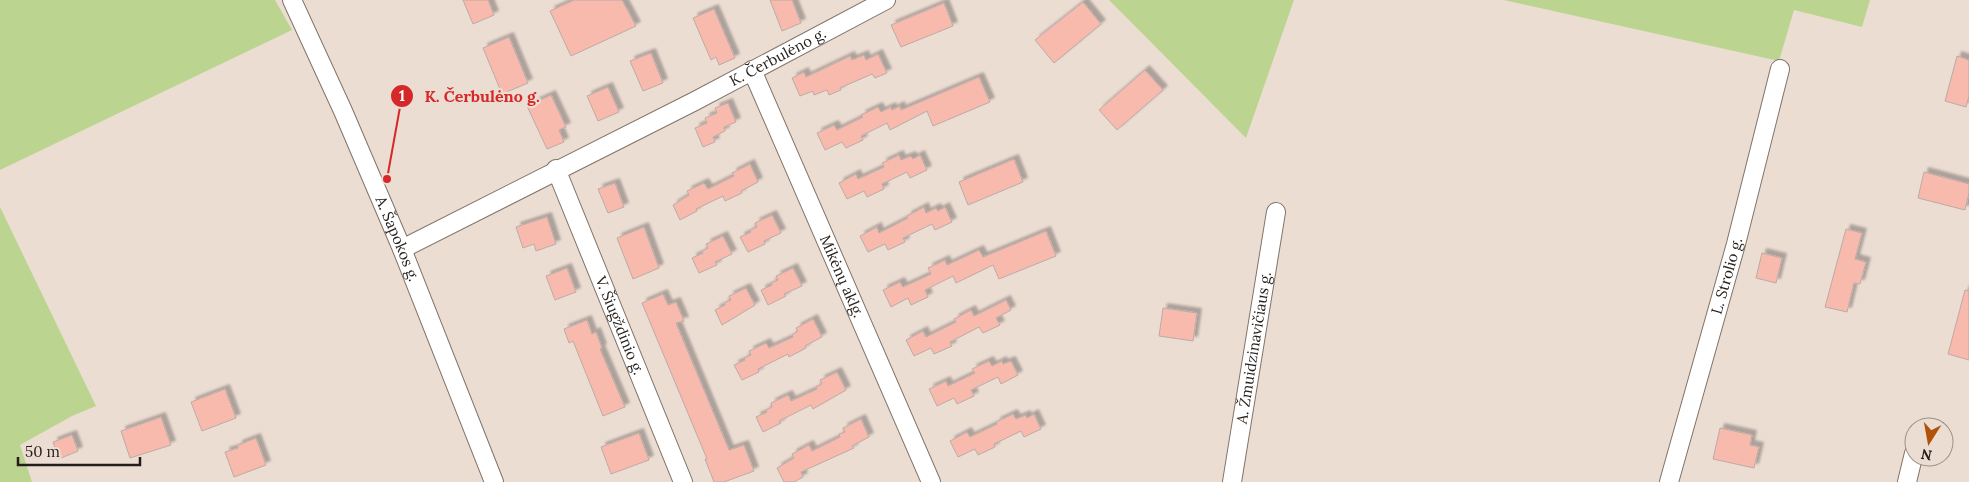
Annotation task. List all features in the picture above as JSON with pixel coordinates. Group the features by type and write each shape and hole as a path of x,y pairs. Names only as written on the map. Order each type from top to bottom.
{"street":[{"name":"A. Šapokos g.","path":"292,0 343,111 402,249 494,482"},
{"name":"K. Čerbulėno g.","path":"402,249 696,101 886,0"},
{"name":"L. Strolio g.","path":"1669,482 1736,244 1780,69"},
{"name":"Mikėnų aklg.","path":"752,70 931,482"},
{"name":"V. Šiugždinio g.","path":"556,170 683,482"},
{"name":"A. Žmuidzinavičiaus g.","path":"1232,482 1276,212"},
{"path":"1907,482 1911,467"}],"green space":[{"path":"0,0 275,0 292,30 0,170"},
{"path":"1109,0 1294,0 1246,138"},
{"path":"1504,0 1870,0 1862,27 1794,10 1779,61"},
{"path":"0,207 96,406 72,416 20,445 32,482 0,482"}],"building":[{"path":"463,0 488,0 494,15 473,24"},
{"path":"574,0 622,0 636,26 571,56 550,11"},
{"path":"770,0 792,0 801,23 782,31"},
{"path":"1083,2 1101,24 1054,63 1035,40"},
{"path":"944,3 953,26 901,47 891,25"},
{"path":"714,9 735,58 719,65 716,57 711,60 693,18"},
{"path":"509,37 528,83 502,94 483,48"},
{"path":"651,53 663,83 643,91 630,61"},
{"path":"878,54 887,73 875,78 872,74 829,95 827,90 814,95 813,91 800,96 792,78 804,72 806,77 850,56 852,60 864,55 866,60"},
{"path":"1957,56 1969,60 1969,96 1966,107 1945,101"},
{"path":"1145,70 1163,90 1117,130 1099,110"},
{"path":"979,77 990,102 933,126 927,111 890,130 887,123 861,136 863,140 846,148 842,142 825,150 817,133 834,125 837,130 878,107 881,112 891,107 892,110 900,106 901,110"},
{"path":"608,87 619,112 598,121 587,96"},
{"path":"551,95 566,127 559,130 564,142 547,149 527,106"},
{"path":"728,103 736,122 724,127 725,131 713,137 715,142 703,147 695,128 707,123 705,118 717,113 715,108"},
{"path":"899,155 901,160 911,156 913,159 920,155 927,170 910,178 907,172 882,184 884,189 867,197 864,191 847,199 839,183 856,174 858,179 884,167 882,163"},
{"path":"1014,159 1023,182 968,205 959,182"},
{"path":"750,164 758,182 741,191 742,193 725,201 723,196 696,209 697,211 680,220 673,205 689,195 687,191 704,183 708,189 734,176 732,173"},
{"path":"1924,172 1969,184 1965,210 1918,198"},
{"path":"615,183 624,207 608,213 598,189"},
{"path":"924,207 926,213 936,208 938,211 945,207 952,222 935,230 932,224 903,238 905,242 888,250 885,244 868,252 860,236 877,227 879,233 908,218 907,216"},
{"path":"772,215 781,233 764,241 765,244 748,252 740,237 757,227 755,223"},
{"path":"547,217 556,244 536,251 534,244 523,248 516,227"},
{"path":"644,227 659,268 633,279 617,238"},
{"path":"1846,229 1862,233 1855,259 1866,262 1860,284 1854,283 1847,312 1825,307"},
{"path":"1046,231 1056,256 999,279 993,265 956,283 953,276 925,290 928,297 911,305 908,298 891,307 883,290 900,282 903,287 931,274 928,268 945,260 947,265 979,250 983,257"},
{"path":"723,236 732,254 715,262 717,265 699,273 692,258 703,253 702,251 708,248 706,244"},
{"path":"1762,253 1782,258 1776,283 1756,278"},
{"path":"567,268 576,292 555,300 546,276"},
{"path":"793,268 802,286 784,294 786,296 768,305 761,290 778,280 776,276"},
{"path":"746,288 755,305 722,325 715,310 731,300 729,296"},
{"path":"1965,290 1969,291 1969,360 1948,354"},
{"path":"663,294 668,305 676,302 684,321 676,323 729,450 744,445 754,471 724,482 714,482 705,459 707,459 642,303"},
{"path":"1006,300 1011,310 996,318 1000,325 983,333 979,327 950,342 952,346 934,354 931,348 914,356 906,340 923,331 926,337 956,322 954,319 971,310 974,316"},
{"path":"1163,308 1197,313 1193,341 1159,336"},
{"path":"813,319 822,337 789,357 788,354 758,369 759,372 742,380 734,365 751,355 749,351 766,343 769,348 793,337 792,335 798,331 796,328"},
{"path":"587,320 592,334 596,332 602,348 600,349 625,407 603,416 573,341 569,343 564,329"},
{"path":"989,361 992,366 1002,361 1003,364 1011,361 1018,375 1001,384 998,377 971,390 974,396 957,404 954,398 937,406 929,389 946,381 948,386 975,373 972,369"},
{"path":"837,372 846,390 813,409 811,405 779,421 781,423 763,432 756,417 767,412 766,410 772,407 771,403 788,395 791,401 817,389 816,387 822,384 820,380"},
{"path":"225,389 236,418 202,431 191,402"},
{"path":"1013,414 1016,419 1026,415 1027,418 1034,414 1041,429 1024,437 1021,431 994,444 995,447 978,455 975,449 958,457 950,441 967,432 970,437"},
{"path":"161,417 171,445 130,458 121,431"},
{"path":"861,419 869,437 852,446 854,448 801,472 803,477 794,482 784,482 777,468 794,458 792,454 809,445 812,451 840,437 839,434 845,432 843,428"},
{"path":"1720,428 1752,435 1750,445 1759,447 1754,468 1713,459"},
{"path":"639,433 649,460 611,474 601,447"},
{"path":"72,435 78,451 59,459 53,442"},
{"path":"256,438 266,465 234,477 225,452 238,448 238,445"}],"place":[{"name":"K. Čerbulėno g.","path":"387,179"}]}
